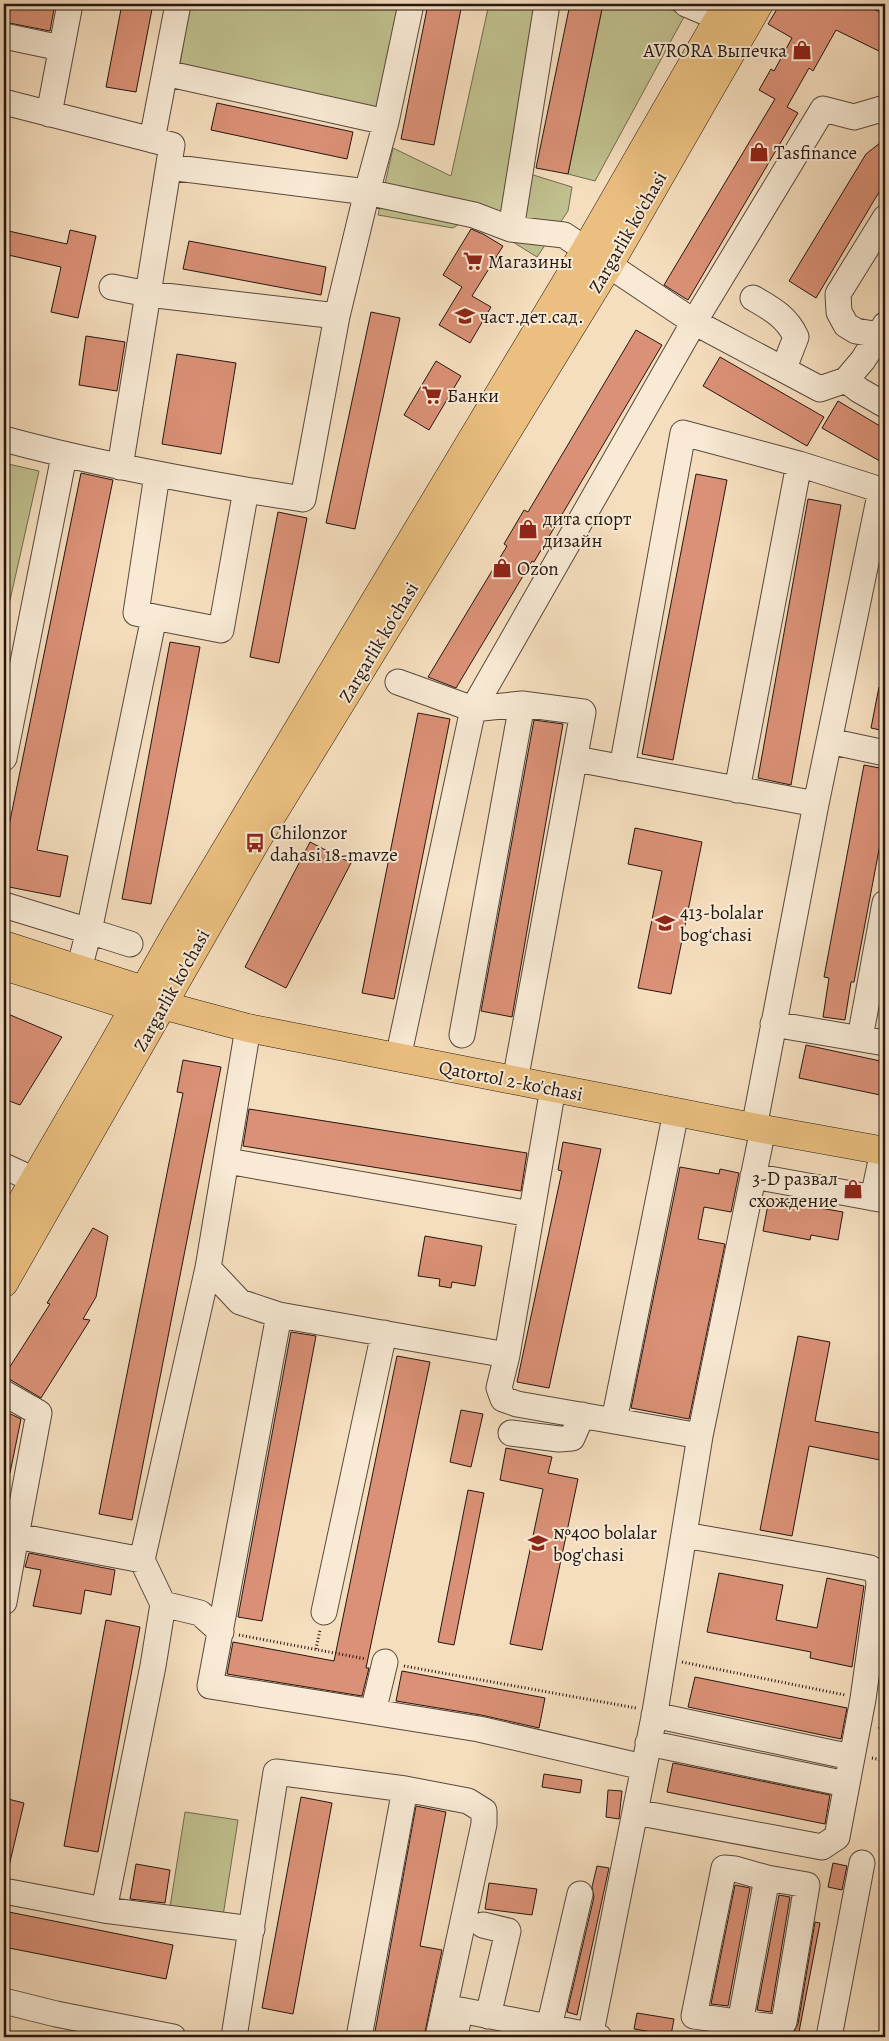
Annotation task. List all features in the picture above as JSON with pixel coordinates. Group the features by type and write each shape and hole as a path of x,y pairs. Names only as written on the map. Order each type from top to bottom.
{"main road":[{"name":"Zargarlik ko'chasi","path":"4,1232 34,1180 147,1000 255,843 609,265 759,4"},
{"name":"Zargarlik ko'chasi","path":"4,1284 124,1074 147,1000 181,925 586,249 723,11"},
{"path":"4,945 79,969 147,1000"},
{"path":"4,966 147,1000"},
{"name":"Qatortol 2-ko'chasi","path":"147,1000 248,1028 884,1151"}],"street":[{"path":"49,114 70,4"},
{"path":"152,140 178,4"},
{"path":"4,439 64,456 157,475 303,499 337,316 386,122 411,4"},
{"path":"511,228 547,4"},
{"path":"686,4 723,11"},
{"path":"4,36 61,48"},
{"path":"165,73 386,122"},
{"path":"4,102 172,145 120,467"},
{"path":"398,1058 473,709 694,322 823,109 854,117 885,108"},
{"path":"169,166 367,192 474,215 511,228 564,235 694,322 784,368 820,389 846,380 863,360 882,330"},
{"path":"882,330 856,331 846,325 839,312 838,294 885,218"},
{"path":"112,287 148,294 337,316"},
{"path":"753,298 778,312 791,326 796,337 784,368"},
{"path":"846,380 885,406"},
{"path":"452,2008 593,2037 664,1658 700,1436 753,1176 773,1024 816,804 883,489 683,433 622,768"},
{"path":"4,758 64,456"},
{"path":"738,790 799,464"},
{"path":"157,475 136,613 221,630 246,490"},
{"path":"79,969 89,931 154,618"},
{"path":"398,682 473,709 522,704 583,712 576,759 515,1081"},
{"path":"462,1035 522,704"},
{"path":"829,741 885,753"},
{"path":"576,759 816,804"},
{"path":"860,1038 885,903"},
{"path":"4,905 130,944"},
{"path":"773,1024 885,1043"},
{"path":"104,1910 151,1676 163,1604 142,1560 208,1268 248,1028"},
{"path":"554,1088 507,1355 499,1388 503,1399 517,1404 700,1436"},
{"path":"614,1421 676,1112"},
{"path":"753,1176 879,1199 884,1151"},
{"path":"227,1161 531,1214"},
{"path":"4,1166 34,1180"},
{"path":"208,1268 240,1302 279,1315 507,1355"},
{"path":"279,1315 210,1686 479,1729 643,1767"},
{"path":"324,1612 384,1333"},
{"path":"4,1393 39,1413 4,1602"},
{"path":"511,1433 559,1439 572,1438 582,1415"},
{"path":"634,1812 822,1847 837,1837 851,1757 864,1699 879,1585 878,1574 870,1568 684,1535"},
{"path":"16,1536 142,1560"},
{"path":"163,1604 200,1613 221,1632"},
{"path":"373,1712 385,1662"},
{"path":"654,1713 851,1757"},
{"path":"648,1743 846,1784"},
{"path":"234,2037 276,1772 405,1789 468,1801 484,1811 484,1824 452,2008 455,2037"},
{"path":"359,2037 405,1789"},
{"path":"830,2037 862,1863"},
{"path":"724,1868 735,1869 767,1878 807,1885 784,2022 780,2028 694,2016 724,1868"},
{"path":"740,2023 767,1878"},
{"path":"4,1891 104,1910 252,1929"},
{"path":"549,2027 580,1894"},
{"path":"483,1925 508,1931 488,2016"},
{"path":"4,2001 117,2032 173,2037"},
{"path":"438,2037 452,2008"}],"path":[{"path":"221,1632 654,1713"},
{"path":"664,1658 864,1699"}],"green space":[{"path":"190,4 400,4 377,109 177,81"},
{"path":"489,4 551,4 517,170 572,187 568,211 537,257 471,216 453,228 378,215 393,148 451,176"},
{"path":"603,4 657,4 685,15 595,181 568,174"},
{"path":"4,463 39,471 4,627"},
{"path":"185,1812 238,1820 223,1916 170,1907"}],"building":[{"path":"4,4 55,4 50,31 4,22"},
{"path":"122,4 153,4 136,92 106,87"},
{"path":"428,4 462,4 434,145 401,139"},
{"path":"570,4 603,4 568,174 536,168"},
{"path":"780,4 862,4 885,14 885,54 836,30 813,71 809,68 787,107 798,113 688,300 664,285 775,99 759,90 771,69 774,71 792,38 768,24"},
{"path":"217,103 353,132 347,159 211,130"},
{"path":"885,139 885,182 816,298 789,281 866,154"},
{"path":"471,229 503,246 472,296 491,307 470,343 439,325 462,287 443,275"},
{"path":"4,230 67,244 70,230 96,236 78,318 51,312 61,267 4,254"},
{"path":"189,241 326,267 321,295 183,269"},
{"path":"371,312 400,318 355,529 326,523"},
{"path":"636,330 662,345 534,562 532,561 456,688 428,677 507,546 504,544 524,510 528,512"},
{"path":"86,336 125,342 117,391 79,385"},
{"path":"177,354 236,363 221,454 162,444"},
{"path":"720,357 824,417 807,446 703,386"},
{"name":"Банки","path":"436,361 461,376 429,430 404,415"},
{"path":"838,401 885,429 885,464 822,428"},
{"path":"81,473 113,480 37,850 68,856 60,897 4,886 4,850"},
{"path":"696,474 727,480 673,760 642,754"},
{"path":"808,499 841,505 791,785 758,778"},
{"path":"278,512 307,518 279,663 250,657"},
{"path":"170,642 200,647 151,904 122,899"},
{"path":"879,687 885,688 885,731 871,728"},
{"path":"418,713 450,719 394,999 362,993"},
{"path":"534,720 563,724 512,1017 481,1011"},
{"path":"864,765 885,769 885,818 845,1020 823,1017 829,978 824,977"},
{"path":"635,828 702,842 671,994 638,988 662,871 628,864"},
{"path":"310,842 351,863 286,988 245,967"},
{"path":"8,1014 62,1037 20,1105 4,1099 4,1026"},
{"path":"806,1045 885,1062 885,1096 799,1078"},
{"path":"183,1060 221,1067 132,1520 99,1514 183,1093 177,1092"},
{"path":"249,1109 527,1153 521,1191 243,1146"},
{"path":"563,1142 601,1149 549,1388 517,1382 562,1171 558,1170"},
{"path":"680,1167 719,1174 720,1169 739,1173 731,1212 704,1207 698,1239 725,1244 689,1419 631,1408"},
{"path":"769,1199 843,1212 838,1240 811,1235 810,1240 763,1231"},
{"path":"93,1228 108,1236 96,1297 83,1319 90,1320 41,1398 4,1376 50,1304 47,1303"},
{"path":"425,1236 482,1246 475,1286 452,1282 451,1288 439,1286 440,1279 418,1276"},
{"path":"291,1332 316,1336 262,1621 238,1617"},
{"path":"798,1336 830,1342 815,1421 885,1434 885,1461 809,1446 792,1536 760,1530"},
{"path":"397,1356 430,1362 366,1668 369,1668 362,1696 227,1674 233,1642 334,1661"},
{"path":"461,1410 483,1414 471,1467 450,1462"},
{"path":"4,1411 21,1419 10,1473 4,1472"},
{"path":"506,1448 552,1457 548,1473 578,1479 542,1650 510,1644 543,1489 500,1480"},
{"path":"468,1490 484,1493 454,1645 438,1642"},
{"path":"29,1553 115,1570 111,1595 85,1590 81,1614 33,1606 41,1570 25,1567"},
{"path":"719,1573 783,1585 776,1620 817,1628 827,1578 864,1586 852,1667 810,1658 811,1652 707,1632"},
{"path":"106,1620 140,1627 98,1852 64,1846"},
{"path":"402,1671 545,1698 539,1728 481,1715 396,1701"},
{"path":"695,1677 847,1708 841,1739 688,1707"},
{"path":"673,1763 830,1795 825,1824 667,1792"},
{"path":"544,1774 582,1780 580,1793 542,1787"},
{"path":"608,1790 622,1791 619,1819 606,1817"},
{"path":"301,1797 332,1803 293,2014 262,2008"},
{"path":"4,1798 24,1803 9,1866 4,1865"},
{"path":"416,1806 446,1812 420,1946 442,1950 424,2037 374,2037"},
{"path":"833,1863 847,1866 842,1890 828,1887"},
{"path":"136,1864 170,1870 165,1903 130,1899"},
{"path":"597,1866 609,1868 577,2015 567,2012 594,1897 592,1887"},
{"path":"489,1883 537,1889 532,1915 485,1909"},
{"path":"735,1885 750,1888 728,2006 711,2004"},
{"path":"779,1895 790,1897 771,2012 757,2010"},
{"path":"4,1911 173,1945 166,1979 4,1947"},
{"path":"815,1922 820,1923 798,2037 791,2037 798,2024"},
{"path":"637,2013 674,2019 671,2035 634,2029"}],"place":[{"name":"AVRORA Выпечка","path":"802,50"},
{"name":"Tasfinance","path":"759,152"},
{"name":"Магазины","path":"473,261"},
{"name":"част.дет.сад.","path":"465,316"},
{"name":"Банки","path":"432,395"},
{"name":"дита спорт дизайн","path":"528,529"},
{"name":"Ozon","path":"502,568"},
{"name":"Chilonzor dahasi 18-mavze","path":"255,843"},
{"name":"413-bolalar bogʻchasi","path":"665,923"},
{"name":"3-D развал схождение","path":"853,1189"},
{"name":"№400 bolalar bog'chasi","path":"538,1543"}]}
